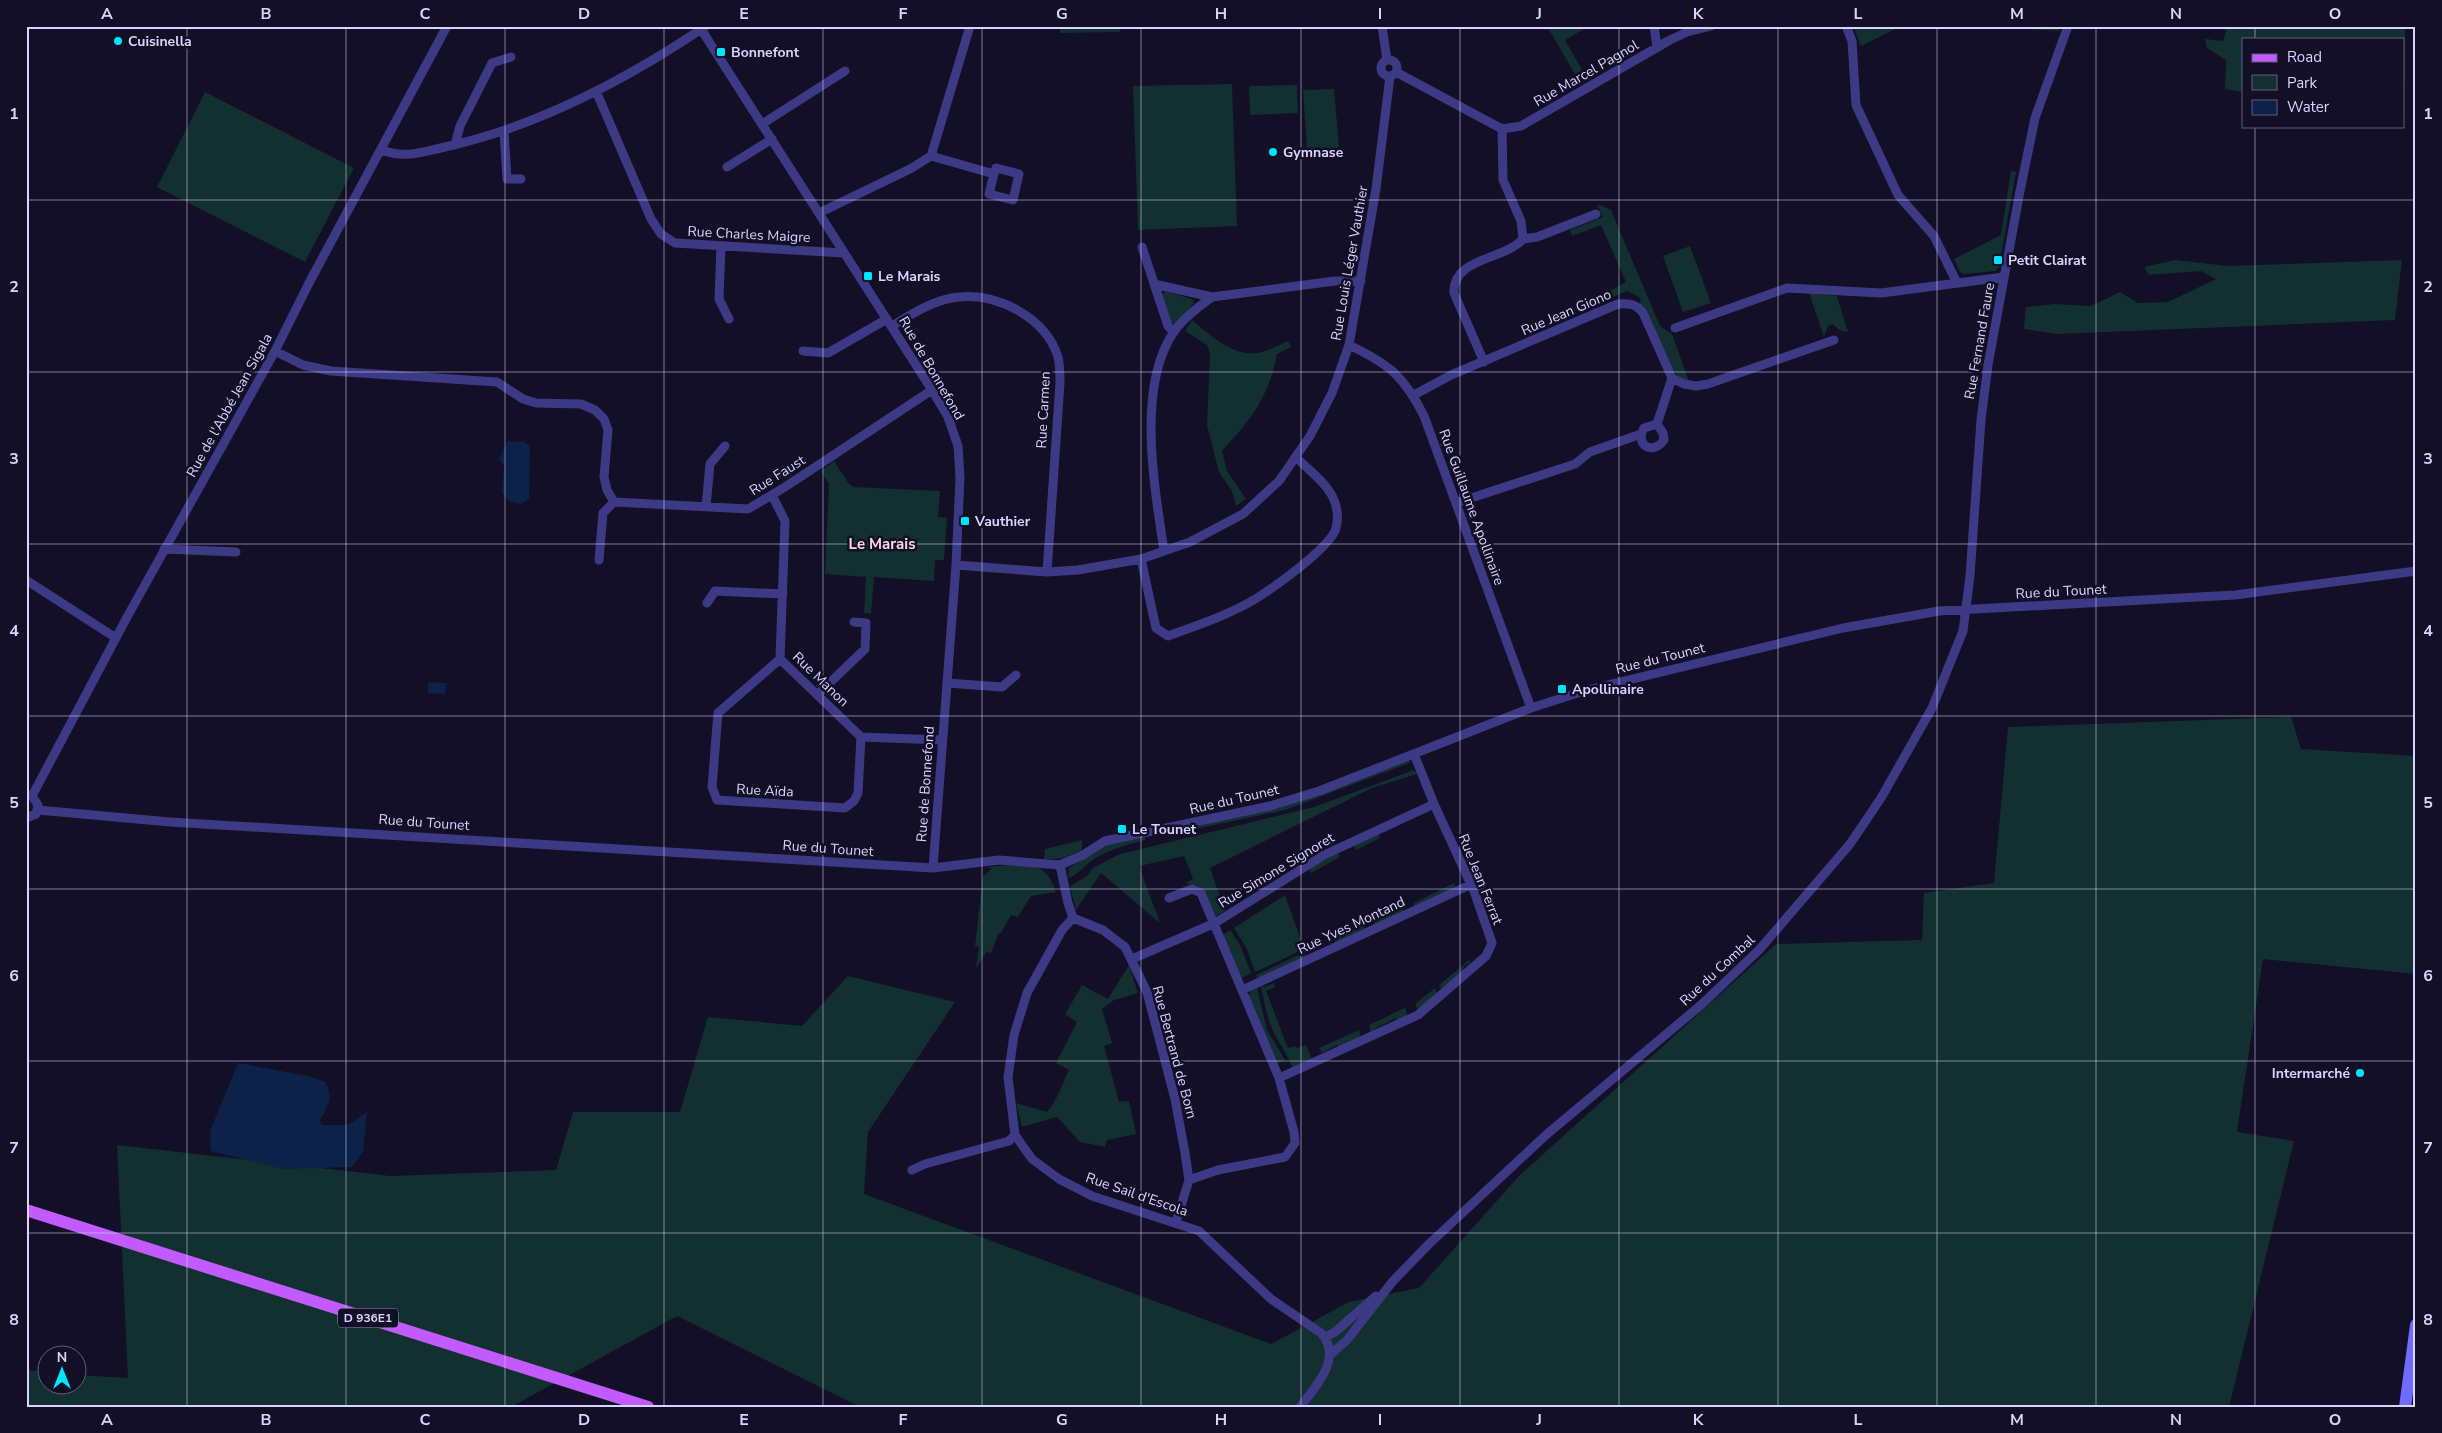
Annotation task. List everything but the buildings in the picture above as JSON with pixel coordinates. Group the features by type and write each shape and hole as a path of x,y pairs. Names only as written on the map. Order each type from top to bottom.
{"main road":[{"name":"D 936E1","path":"26,1210 648,1407"},
{"path":"2405,1407 2416,1325"}],"street":[{"name":"Rue de l'Abbé Jean Sigala","path":"29,795 275,351 309,282 382,150 447,26"},
{"path":"819,213 910,169 931,156 970,26"},
{"name":"Rue Louis Léger Vauthier","path":"956,565 1047,572 1078,570 1141,559 1190,542 1243,514 1279,480 1310,436 1332,393 1349,345 1361,282 1393,74 1385,75 1381,70 1382,65 1387,60 1382,26"},
{"path":"1654,26 1657,47"},
{"name":"Rue Marcel Pagnol","path":"1502,129 1521,126 1657,47 1686,32 1710,26"},
{"path":"1846,26 1852,41 1856,105 1898,195 1934,236 1957,282"},
{"name":"Rue Fernand Faure","path":"1966,609 1970,576 1980,420 2004,277 2035,118 2068,26"},
{"path":"382,150 398,156 504,131 545,116 596,91 702,27"},
{"name":"Rue de Bonnefond","path":"702,27 844,254 890,322 932,390 948,417 958,446 960,478 956,565 941,740 933,868"},
{"path":"455,144 460,126 492,63 511,57"},
{"path":"762,124 845,71"},
{"path":"1393,74 1502,129 1501,164 1503,180 1523,229 1523,239"},
{"name":"Rue Charles Maigre","path":"596,91 651,219 661,234 675,243 844,254"},
{"path":"504,131 507,179 521,179"},
{"path":"727,166 772,139"},
{"path":"931,156 994,174"},
{"path":"1484,362 1454,292 1453,282 1459,273 1466,268 1510,249 1523,239 1537,237 1596,214"},
{"path":"721,246 719,299 729,319"},
{"path":"1142,247 1168,326 1174,332"},
{"path":"1675,328 1787,288 1881,293 2004,277"},
{"path":"1154,284 1212,297 1334,281 1361,282"},
{"name":"Rue Carmen","path":"803,352 828,353 890,322 936,303 959,297 984,298 1032,318 1049,337 1058,357 1060,384 1047,572"},
{"path":"1164,551 1152,463 1151,436 1159,366 1174,332 1198,306 1212,297"},
{"name":"Rue Jean Giono","path":"1414,395 1426,387 1608,307 1630,304 1638,307 1643,314 1672,378"},
{"path":"1656,424 1672,378 1684,384 1708,384 1834,340"},
{"name":"Rue Guillaume Apollinaire","path":"1349,345 1380,360 1398,376 1414,395 1424,416 1531,708"},
{"path":"275,351 303,365 331,370 497,382 523,399 536,403 581,404 594,410 604,419 608,430 604,477 607,490 614,502 603,513 599,560"},
{"name":"Rue Faust","path":"614,502 748,508 772,495 932,390"},
{"path":"1656,424 1663,433 1664,440 1657,448 1650,449 1645,447 1641,440 1641,434 1644,428 1656,424"},
{"path":"1456,503 1575,464 1590,452 1641,434"},
{"path":"706,507 710,464 725,446"},
{"path":"1141,559 1156,628 1168,636 1215,619 1257,598 1326,543 1336,530 1337,512 1333,497 1326,486 1296,458"},
{"name":"Rue Manon","path":"772,495 785,521 780,659 861,737"},
{"path":"164,550 236,552"},
{"name":"Rue du Tounet","path":"38,810 170,822 933,868 999,860 1060,864 1083,855 1105,841 1270,806 1319,790 1531,708 1624,680 1831,631 1932,611 2235,595 2416,571"},
{"path":"26,580 116,638"},
{"path":"707,603 715,591 783,594"},
{"name":"Rue du Combal","path":"1325,1337 1335,1332 1393,1281 1429,1244 1546,1135 1701,1005 1759,950 1800,905 1850,844 1881,798 1932,708 1963,631 1966,609"},
{"path":"818,695 864,649 866,623 854,622"},
{"name":"Rue Aïda","path":"780,659 718,713 712,787 717,800 845,808 854,801 858,793 861,737"},
{"path":"947,684 1002,687 1016,675"},
{"path":"861,737 941,740"},
{"name":"Rue Jean Ferrat","path":"1279,1078 1418,1015 1486,956 1492,943 1472,884 1434,804 1414,754"},
{"path":"26,818 33,816 38,810 36,800 29,795"},
{"name":"Rue Simone Signoret","path":"1132,959 1214,923 1324,855 1434,804"},
{"path":"1060,864 1073,918"},
{"name":"Rue Yves Montand","path":"1242,990 1472,884"},
{"path":"1169,898 1192,889 1196,889 1201,893 1279,1078 1294,1132 1295,1143 1293,1150 1285,1157 1218,1170 1189,1180"},
{"name":"Rue Bertrand de Born","path":"1073,918 1103,930 1125,947 1147,992 1176,1100 1189,1180 1176,1222"},
{"name":"Rue Sail d'Escola","path":"1073,918 1062,930 1027,993 1014,1035 1008,1077 1015,1135 1032,1159 1058,1179 1092,1196 1199,1231 1271,1299 1301,1318 1325,1337"},
{"path":"912,1170 925,1164 1009,1141 1015,1135"},
{"name":"Rue du Combal","path":"1300,1407 1323,1378 1330,1355 1347,1340 1393,1281"},
{"path":"1325,1337 1330,1348 1330,1355"}],"green space":[{"path":"1060,26 1120,26 1120,32 1060,33"},
{"path":"1547,26 1589,26 1565,40 1587,79 1580,83"},
{"path":"1853,26 1901,26 1861,46"},
{"path":"1986,26 2061,26 2059,31"},
{"path":"2224,26 2405,26 2405,113 2404,38 2242,38 2242,92 2225,89 2226,60 2207,48 2205,39 2223,41 2226,31"},
{"path":"1232,84 1237,226 1138,230 1133,86"},
{"path":"1297,85 1298,113 1250,115 1249,86"},
{"path":"1334,89 1339,148 1307,150 1303,90"},
{"path":"205,92 354,168 305,262 157,187"},
{"path":"2011,171 2016,172 1999,267 1995,271 1963,274 1960,272 1954,259 2001,235"},
{"path":"1597,204 1611,210 1660,326 1672,334 1689,382 1681,378 1666,360 1639,305 1641,298 1627,291 1611,298 1608,292 1626,282 1601,225 1572,236 1570,230 1603,217"},
{"path":"1690,246 1711,303 1683,312 1663,256"},
{"path":"2175,260 2228,266 2402,260 2395,320 2057,334 2024,329 2026,307 2055,304 2091,306 2120,292 2138,303 2168,302 2216,279 2201,271 2149,275 2144,267"},
{"path":"1165,291 1192,299 1194,303 1176,324 1171,323 1162,295"},
{"path":"1809,293 1837,296 1848,332 1839,330 1833,324 1828,326 1824,337"},
{"path":"1192,320 1222,344 1240,352 1258,353 1288,341 1291,347 1277,354 1274,369 1264,395 1250,418 1222,451 1227,471 1246,499 1236,506 1232,491 1219,472 1207,425 1210,354 1207,345 1185,331"},
{"path":"834,461 849,484 854,487 940,491 938,517 947,518 944,560 935,560 934,581 874,577 871,614 864,613 866,577 825,574 829,484 821,471"},
{"path":"2291,717 2301,749 2416,756 2416,974 2263,959 2237,1132 2294,1141 2229,1407 860,1407 677,1316 511,1407 26,1407 26,1370 38,1371 38,1396 88,1396 88,1376 128,1378 117,1145 390,1176 556,1170 573,1112 680,1112 708,1017 802,1026 848,976 955,1002 868,1132 864,1194 1271,1344 1349,1302 1419,1288 1519,1176 1776,944 1922,940 1924,893 1994,883 2008,727"},
{"path":"1408,760 1412,762 1285,810 1177,833 1177,829 1262,812"},
{"path":"1414,770 1417,774 1372,788 1210,868 1225,911 1216,916 1203,889 1186,883 1193,879 1184,856 1139,866 1160,923 1101,873 1076,910 1070,886 1087,876 1093,868 1120,854 1314,807"},
{"path":"1378,833 1380,838 1356,850 1354,845"},
{"path":"1145,836 1145,840 1103,854 1078,873 1068,878 1069,868 1110,843"},
{"path":"1082,840 1082,850 1063,858 1044,860 1045,849"},
{"path":"1338,852 1340,857 1311,873 1309,868"},
{"path":"1009,865 1039,868 1048,876 1056,892 1031,896 1018,917 1011,915 1001,933 999,933 991,953 986,952 976,969 979,947 975,946 983,876 992,869 988,867"},
{"path":"1454,883 1456,888 1415,907 1414,903"},
{"path":"1285,895 1304,949 1255,972 1247,949 1234,928"},
{"path":"1403,907 1403,913 1375,925 1374,921"},
{"path":"1364,925 1365,930 1336,944 1334,939"},
{"path":"1230,930 1240,945 1251,973 1241,978 1223,935"},
{"path":"1305,952 1306,957 1258,979 1256,975"},
{"path":"1469,960 1470,962 1463,967 1464,972 1442,990 1439,985"},
{"path":"1129,965 1138,993 1114,1000 1102,1009 1112,1043 1104,1046 1119,1102 1129,1101 1136,1134 1107,1140 1105,1147 1080,1142 1057,1117 1022,1127 1016,1103 1047,1112 1057,1098 1069,1070 1056,1063 1077,1022 1065,1014 1082,985 1108,999"},
{"path":"1274,983 1275,987 1266,991 1288,1048 1306,1045 1312,1060 1293,1069 1272,1029 1265,1004 1261,985 1265,987"},
{"path":"1257,988 1267,1030 1285,1060 1276,1064 1248,997 1252,989"},
{"path":"1435,988 1437,995 1418,1010 1415,1004"},
{"path":"1405,1008 1408,1017 1398,1021 1396,1018 1374,1029 1371,1033 1369,1025"},
{"path":"1359,1030 1361,1038 1340,1048 1337,1045 1322,1053 1319,1048"}],"water":[{"path":"508,441 525,442 530,446 529,499 521,504 509,501 502,493 504,466 499,459"},
{"path":"428,682 446,683 445,694 428,693"},
{"path":"238,1063 308,1076 325,1082 328,1087 329,1101 320,1120 322,1125 348,1125 367,1112 363,1152 352,1167 283,1169 211,1151 210,1131"}],"place":[{"name":"Cuisinella","path":"118,41"},
{"name":"Bonnefont","path":"721,52"},
{"name":"Gymnase","path":"1273,152"},
{"name":"Petit Clairat","path":"1998,260"},
{"name":"Le Marais","path":"868,276"},
{"name":"Vauthier","path":"965,521"},
{"name":"Apollinaire","path":"1562,689"},
{"name":"Le Tounet","path":"1122,829"},
{"name":"Intermarché","path":"2360,1073"}],"district":[{"name":"Le Marais","path":"882,544"}]}
